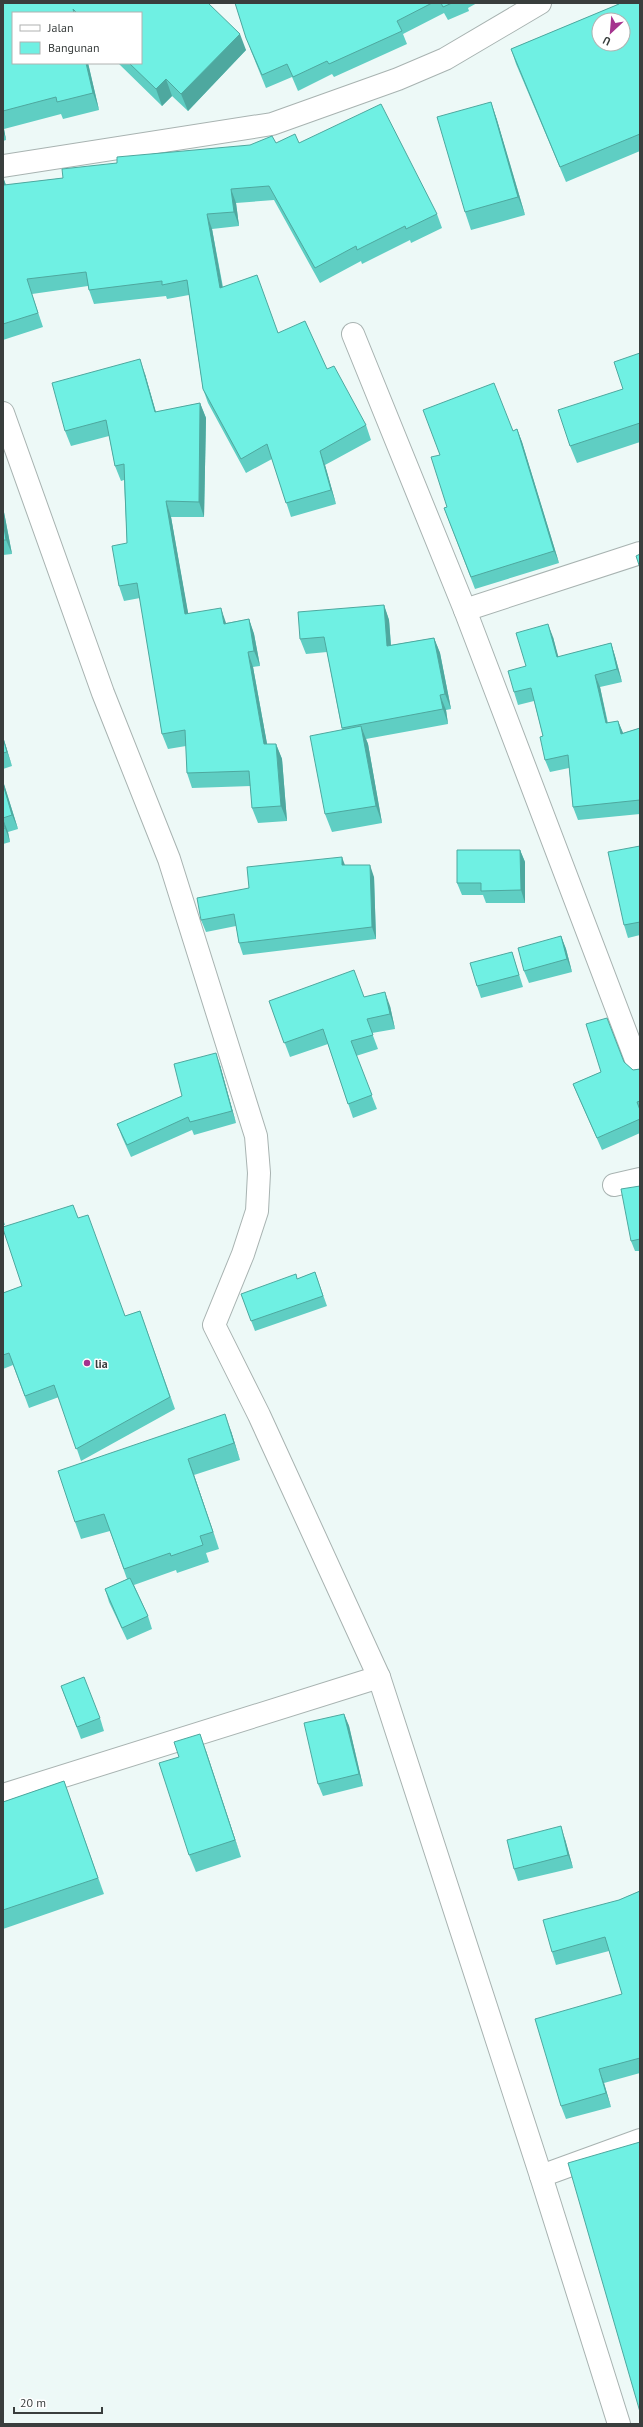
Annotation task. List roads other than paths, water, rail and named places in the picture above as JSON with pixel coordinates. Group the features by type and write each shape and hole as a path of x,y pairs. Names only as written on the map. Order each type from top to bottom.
{"street":[{"path":"3,166 272,124 398,79 444,59 540,3"},
{"path":"353,334 465,610 640,1070"},
{"path":"3,413 103,693 170,859 256,1136 259,1173 257,1212 243,1254 214,1324 258,1415 379,1677 541,2176 619,2424"},
{"path":"465,610 640,553"},
{"path":"614,1185 640,1179"},
{"path":"3,1795 379,1677"},
{"path":"541,2176 640,2140"}],"place":[{"name":"lia","path":"87,1363"}]}
